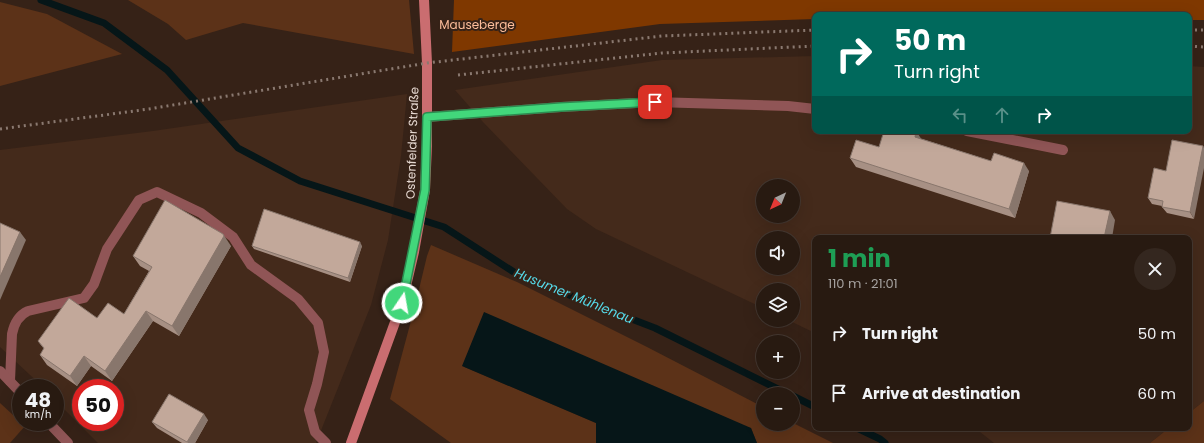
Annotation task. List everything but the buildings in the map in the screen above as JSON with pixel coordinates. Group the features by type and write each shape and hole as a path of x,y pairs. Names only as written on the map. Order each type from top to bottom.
{"main road":[{"name":"Ostenfelder Straße","path":"351,443 402,303 414,252 425,190 427,63 424,0"}],"street":[{"path":"427,117 655,102 788,106 812,109"},
{"path":"982,134 1063,150"},
{"path":"10,381 13,328 22,314 28,311 84,298 94,284 107,249 139,200 157,192 201,213 233,237 251,265 298,299 318,323 324,352 317,384 309,410 315,432 326,443"},
{"path":"0,371 10,381"},
{"path":"57,431 68,443"}],"shaded area":[{"path":"128,0 409,0 414,54 243,23 186,40 168,24"},
{"path":"0,2 47,14 122,54 0,86"},
{"path":"812,56 812,134 1192,134 1192,66 1204,67 1204,401 1192,411 1192,235 812,235 812,332 800,326 800,283 756,283 756,305 596,229 567,209 483,122 455,90 662,60"},
{"path":"407,94 401,156 388,240 371,305 316,443 98,443 86,431 124,431 124,379 72,379 72,417 64,409 64,379 34,379 0,347 0,150 153,131"},
{"path":"431,245 517,282 756,403 756,431 800,431 800,426 833,443 757,443 751,428 462,366 596,423 596,443 451,443 390,399"},
{"path":"484,312 751,428 757,443 596,443 596,423 462,366"},
{"path":"1204,401 1204,443 1150,443 1165,431 1192,431 1192,411"},
{"path":"0,403 12,414 12,431 21,431 10,443 0,443"},
{"path":"979,431 1165,431 1150,443 994,443"}],"green space":[{"name":"Mauseberge","path":"454,0 1204,0 1204,20 1192,20 1192,12 812,12 812,19 660,24 452,52"}],"waterway":[{"name":"Husumer Mühlenau","path":"41,0 104,23 167,70 238,148 300,181 444,227 520,276 655,328 774,387"},
{"name":"Husumer Mühlenau","path":"800,400 812,406"},
{"name":"Husumer Mühlenau","path":"863,431 885,443"}],"railway":[{"path":"0,129 149,109 427,63 662,36 812,30"},
{"path":"1192,30 1204,30"},
{"path":"458,75 662,53 812,46"},
{"path":"1192,46 1204,47"}],"route":[{"path":"402,303 414,252 425,190 427,117 655,102"}]}
